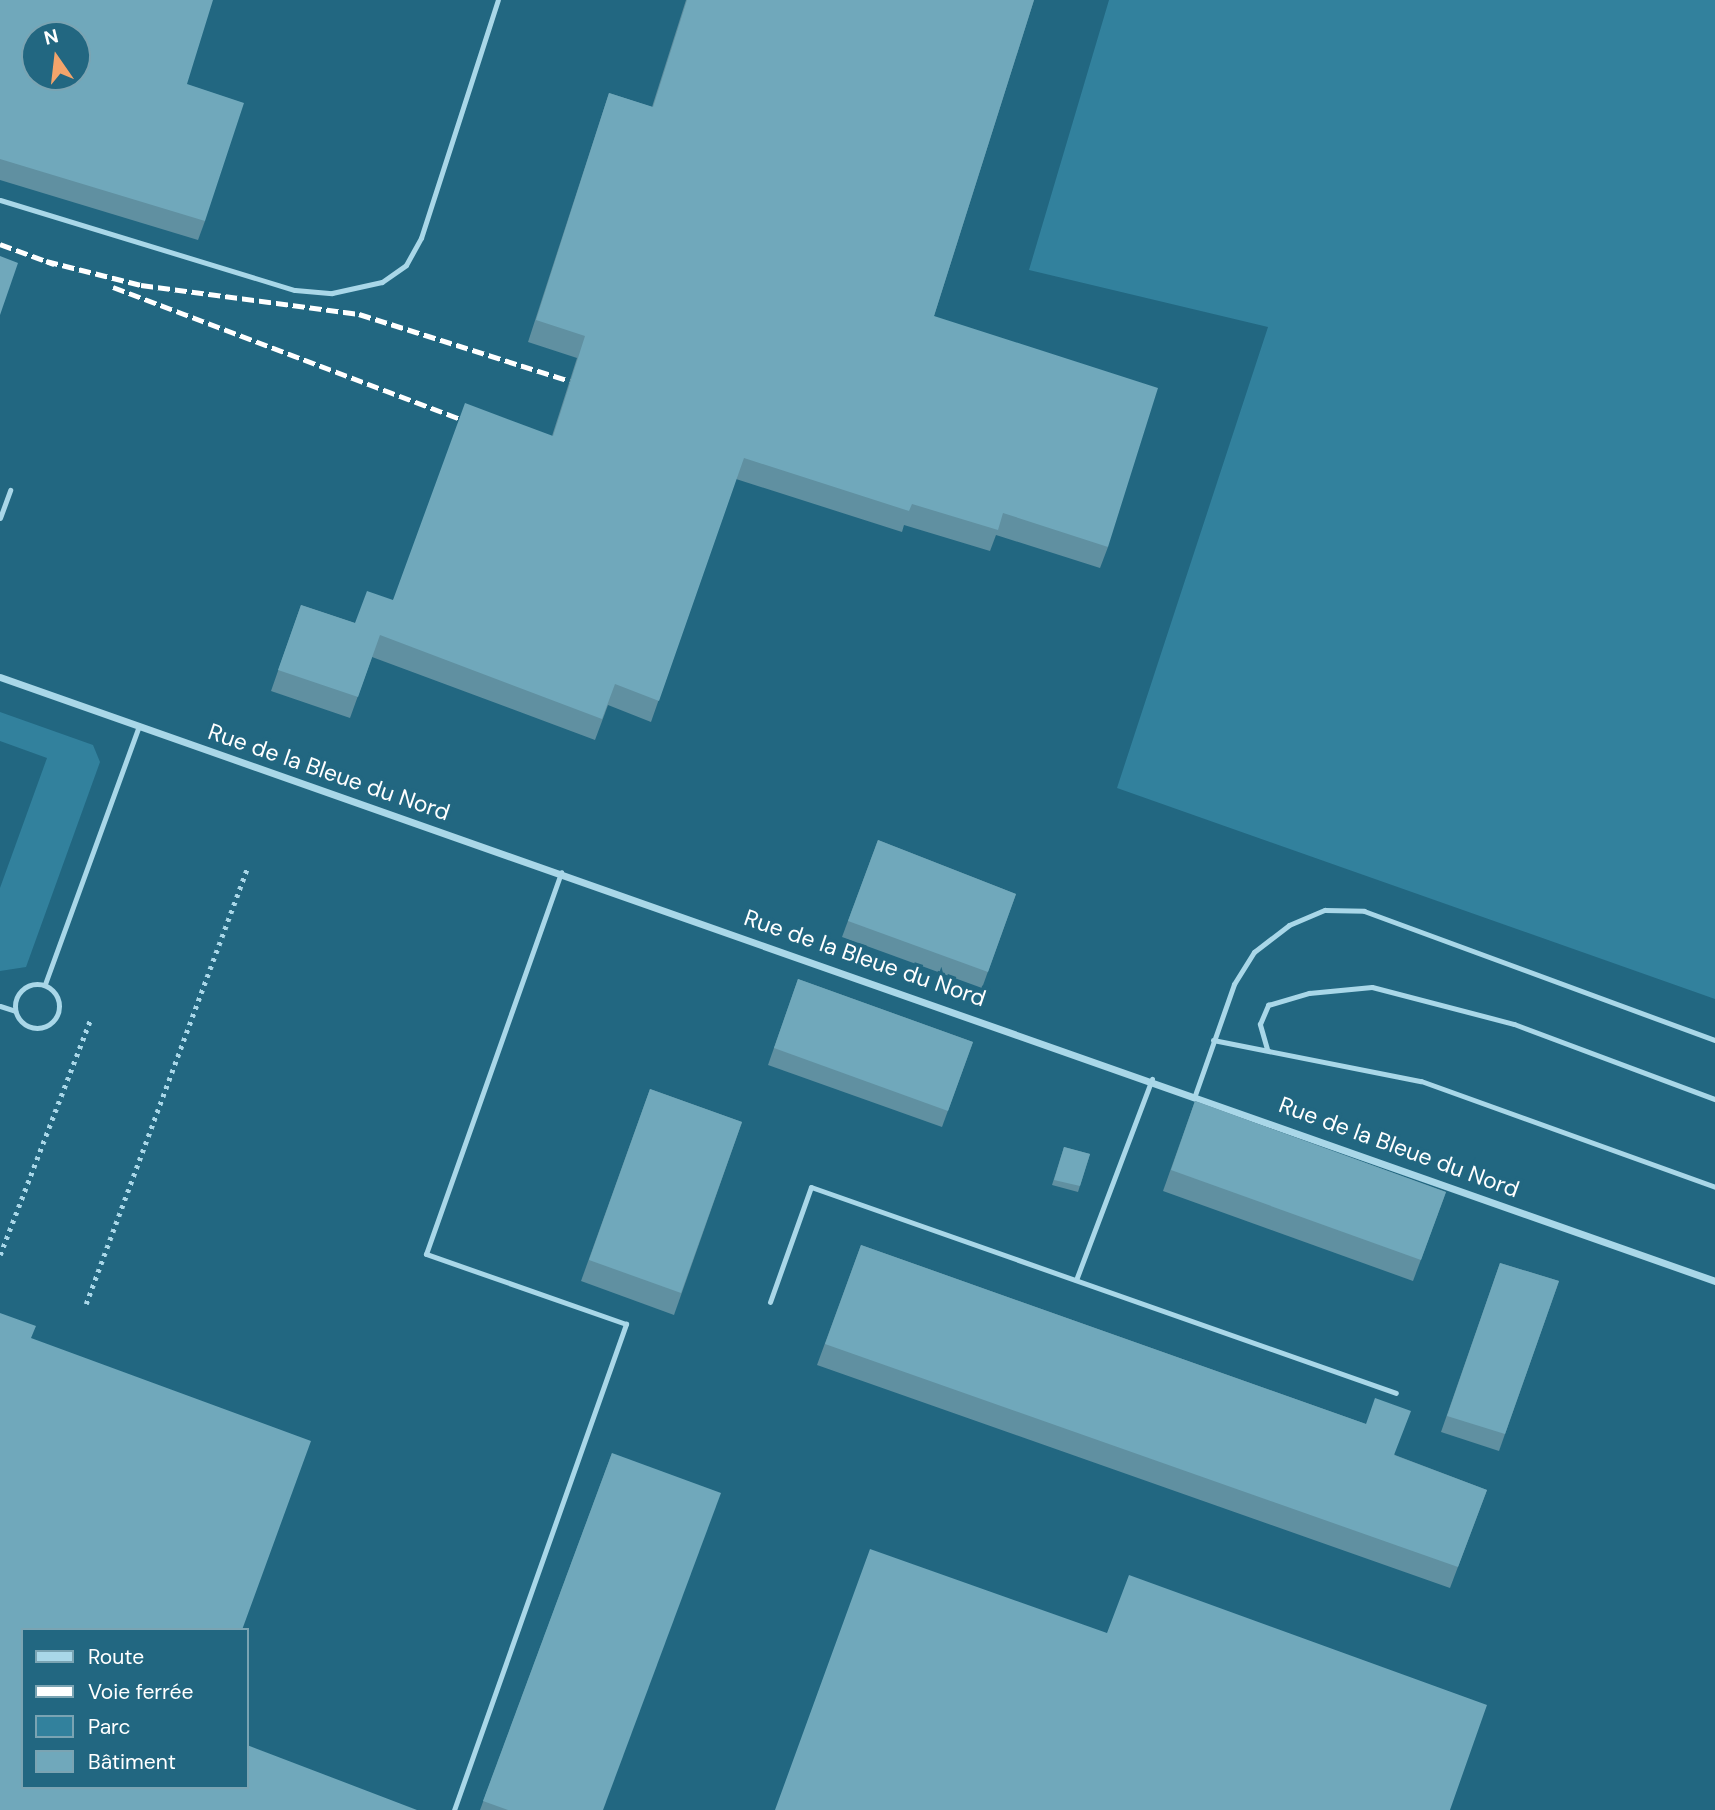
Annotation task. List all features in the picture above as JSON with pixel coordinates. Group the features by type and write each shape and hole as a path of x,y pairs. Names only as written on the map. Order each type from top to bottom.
{"street":[{"name":"Rue de la Bleue du Nord","path":"0,677 1152,1079 1715,1281"}],"lane":[{"path":"0,200 295,290 332,293 382,282 406,264 421,237 498,0"},
{"path":"0,518 10,491"},
{"path":"45,984 138,726"},
{"path":"454,1810 626,1324 426,1254 561,872"},
{"path":"1195,1095 1234,984 1254,951 1289,925 1325,910 1364,911 1715,1041"},
{"path":"15,1011 22,989 45,984"},
{"path":"0,1006 15,1011 31,1028 56,1020 60,1004 45,984"},
{"path":"1266,1049 1261,1024 1268,1005 1309,993 1372,987 1514,1024 1715,1099"},
{"path":"1213,1040 1421,1081 1715,1187"},
{"path":"1076,1280 1152,1079"},
{"path":"770,1302 811,1187 1396,1393"}],"path":[{"path":"86,1304 247,869"},
{"path":"0,1255 90,1021"}],"green space":[{"path":"1109,0 1715,0 1715,999 1117,788 1268,327 1029,270"},
{"path":"0,712 93,745 100,762 26,967 0,971 0,888 47,758 0,741"}],"building":[{"path":"0,0 213,0 187,84 244,103 205,221 0,159"},
{"path":"687,0 1034,0 934,316 1158,388 1108,547 1003,513 998,530 912,504 909,511 744,458 659,701 615,684 602,719 380,635 358,697 278,670 301,605 355,623 367,591 393,600 465,403 553,436 585,336 536,320 609,93 653,107"},
{"path":"0,256 18,263 0,315"},
{"path":"878,840 1016,894 988,972 848,921"},
{"path":"798,979 973,1042 948,1111 774,1048"},
{"path":"650,1089 742,1122 681,1293 589,1260"},
{"path":"1195,1101 1446,1192 1421,1260 1171,1170"},
{"path":"1064,1147 1090,1154 1080,1186 1054,1180"},
{"path":"861,1245 1366,1424 1375,1398 1411,1411 1394,1455 1487,1490 1458,1567 825,1344"},
{"path":"1500,1263 1559,1281 1505,1434 1447,1416"},
{"path":"0,1313 36,1326 31,1338 311,1441 243,1628 21,1628 21,1789 248,1789 248,1745 417,1810 0,1810"},
{"path":"612,1453 721,1493 603,1810 508,1810 483,1801"},
{"path":"870,1549 1107,1633 1129,1575 1487,1705 1450,1810 775,1810"}],"railway":[{"path":"0,244 54,264"},
{"path":"46,261 141,285 359,314 589,387"},
{"path":"113,287 476,425"}]}
